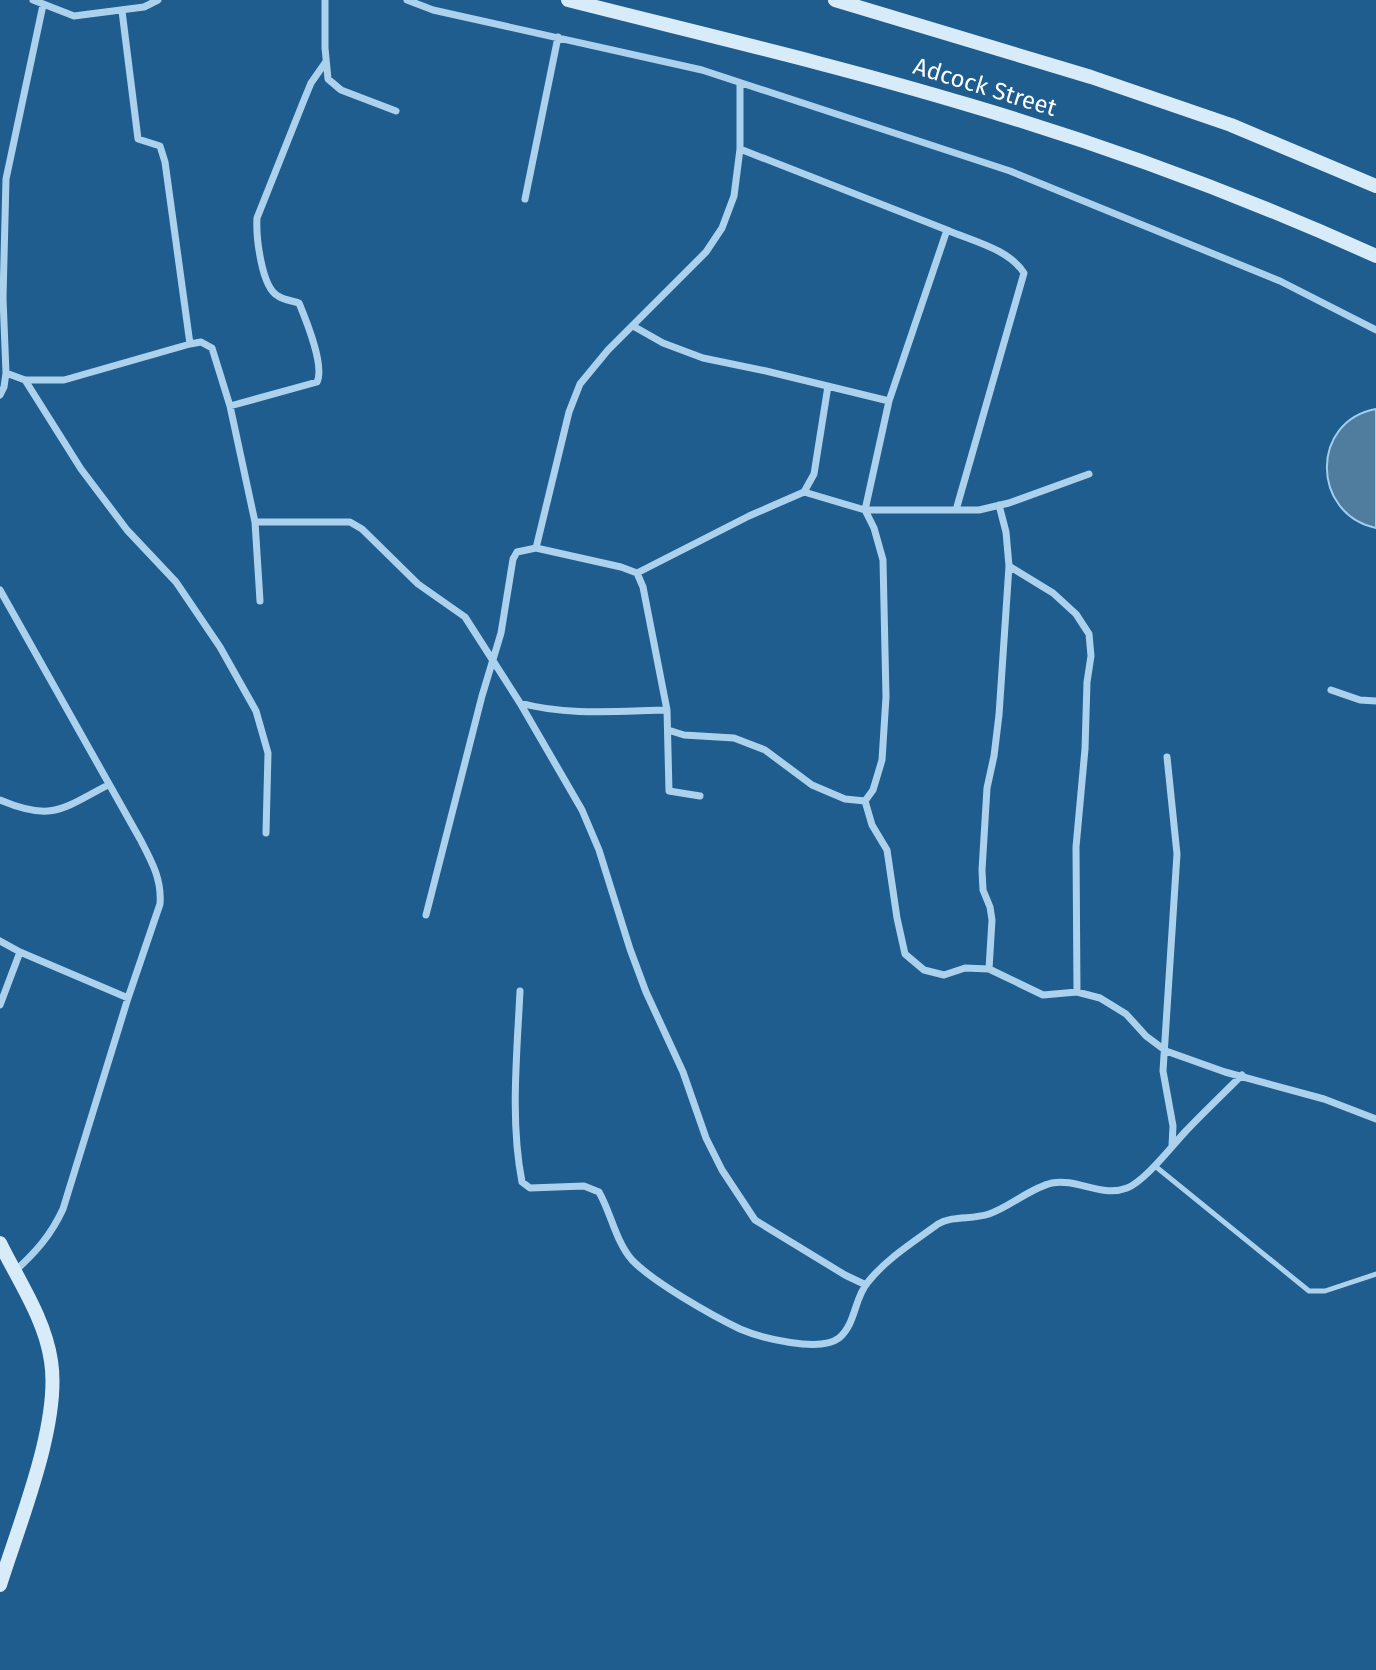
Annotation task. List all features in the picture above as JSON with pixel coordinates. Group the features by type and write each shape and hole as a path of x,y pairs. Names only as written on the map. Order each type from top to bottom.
{"main road":[{"name":"Adcock Street","path":"568,0 883,80 970,105 1186,177 1376,256"},
{"name":"Adcock Street","path":"835,0 1091,77 1231,125 1376,186"},
{"path":"0,1243 46,1340 51,1361 51,1399 46,1436 0,1586"}],"street":[{"path":"33,0 74,16 144,7 158,0"},
{"path":"325,0 325,63 328,79 333,85 354,96 396,111"},
{"path":"407,0 433,10 702,70 1010,171 1280,281 1376,330"},
{"path":"0,395 6,373 3,298 6,179 43,5"},
{"path":"122,11 138,139 160,146 165,162 190,344"},
{"path":"525,199 558,37"},
{"path":"230,406 317,382 320,377 321,366 299,303 274,293 262,264 256,231 257,218 304,100 311,83 325,63"},
{"path":"536,548 569,412 580,384 608,350 706,252 722,228 733,196 740,149 740,83"},
{"path":"740,149 947,230 1002,253 1019,264 1024,273 956,510"},
{"path":"865,801 873,790 882,760 886,697 883,560 874,528 865,510 888,401 947,230"},
{"path":"633,326 686,353 888,401"},
{"path":"6,373 26,380 64,380 190,344 201,342 212,348 230,406 255,522 260,601"},
{"path":"26,380 81,469 127,530 176,582 220,647 256,711 268,753 265,833"},
{"path":"637,573 749,516 803,492 814,474 828,386"},
{"path":"803,492 865,510 979,510 1089,474"},
{"path":"989,969 992,920 983,890 982,870 987,788 999,715 1009,566 1006,532 999,505"},
{"path":"255,522 350,522 362,528 418,584 465,617 520,703 582,810 599,850 646,992 683,1072 706,1138 722,1170 755,1220 866,1285"},
{"path":"426,915 482,696 494,663 513,559 517,552 536,548 637,573 643,587 667,710 669,791 700,796"},
{"path":"1009,566 1053,593 1076,614 1089,634 1091,656 1076,847 1077,992"},
{"path":"0,590 155,868 161,888 160,904 63,1209 53,1232 43,1245 14,1272"},
{"path":"1331,690 1360,700 1376,701"},
{"path":"520,703 542,709 604,712 667,710"},
{"path":"668,730 684,735 734,738 765,750 812,785 845,799 865,801"},
{"path":"1167,757 1177,854 1163,1071 1173,1126 1171,1147"},
{"path":"0,800 31,812 48,812 58,810 108,785"},
{"path":"865,801 872,824 887,850 905,954 924,970 944,975 965,968 989,969 1043,995 1077,992 1100,998 1126,1014 1146,1036 1166,1051 1226,1072 1324,1099 1376,1119"},
{"path":"0,941 128,998"},
{"path":"0,1005 20,952"},
{"path":"520,991 516,1113 517,1156 522,1182 530,1188 584,1186 599,1192 629,1256 642,1270 742,1330 789,1342 821,1346 838,1339 851,1322 859,1295 866,1285 908,1247 950,1217 980,1217 1052,1183 1071,1184 1095,1191 1128,1188 1156,1166 1171,1147 1242,1075"}],"lane":[{"path":"1156,1166 1309,1291 1325,1291 1376,1273"}],"water":[{"path":"1376,409 1376,528 1355,519 1339,505 1330,487 1327,468 1330,448 1339,431 1354,417"}]}
